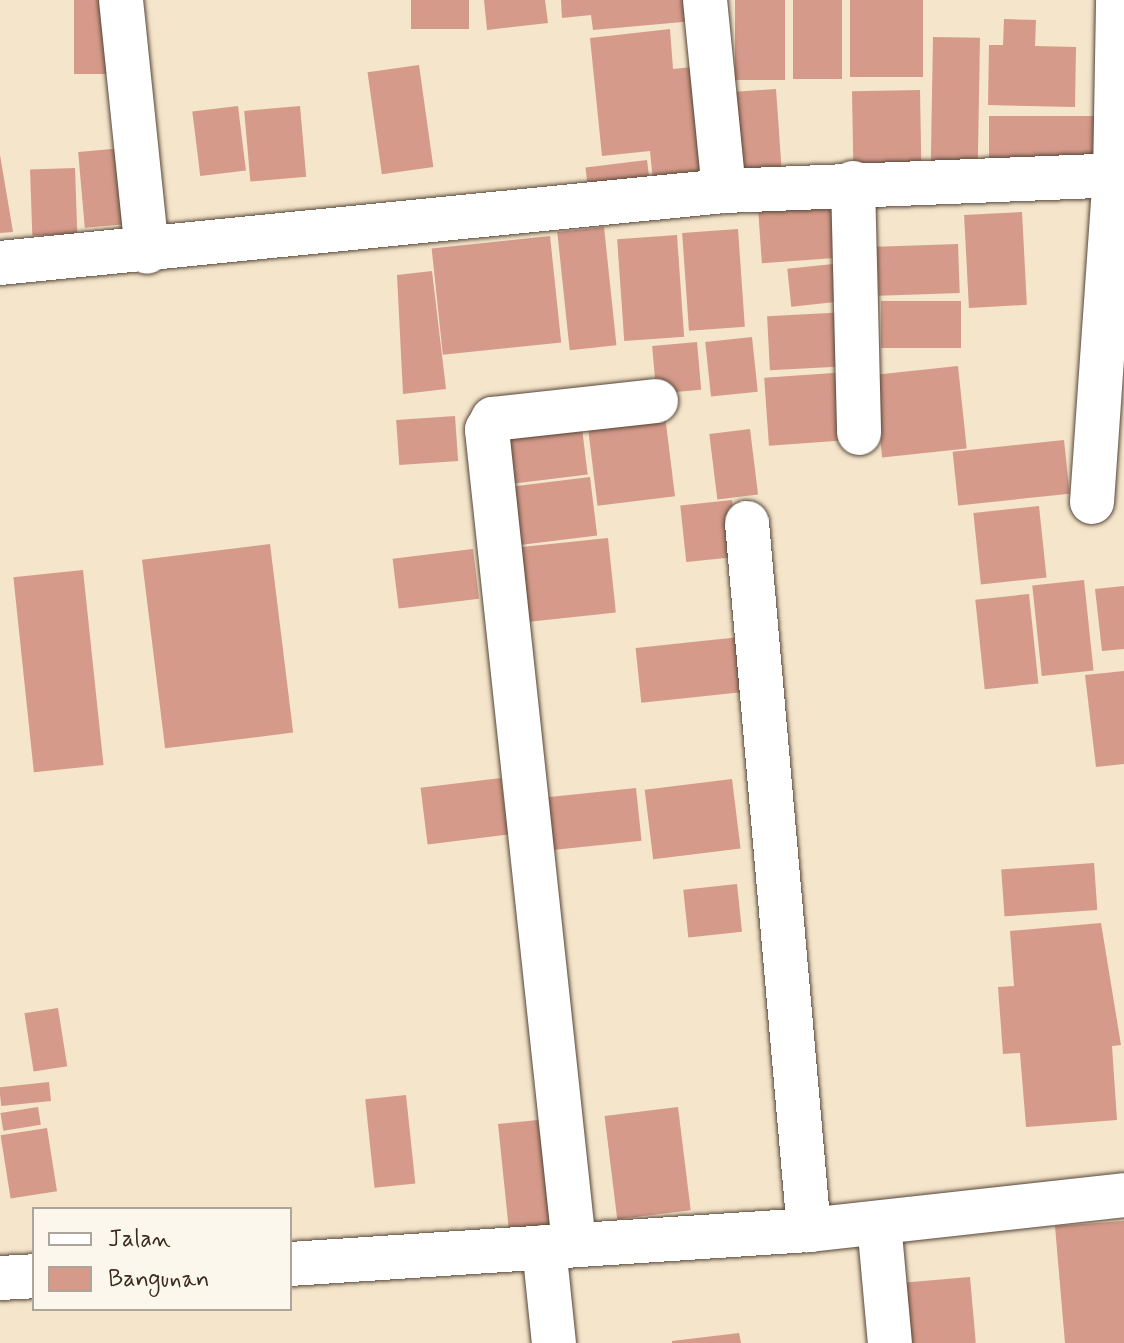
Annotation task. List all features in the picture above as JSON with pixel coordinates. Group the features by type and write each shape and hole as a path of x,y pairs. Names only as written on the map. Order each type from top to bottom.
{"street":[{"path":"121,0 147,252"},
{"path":"705,0 724,191"},
{"path":"1092,502 1119,175 1118,0"},
{"path":"0,263 147,252 724,191 853,183 1119,175"},
{"path":"853,183 859,433"},
{"path":"554,1343 559,1246 487,430 493,419 656,401"},
{"path":"747,523 809,1230"},
{"path":"292,1264 809,1230 1124,1195"},
{"path":"879,1223 890,1343"},
{"path":"0,1278 32,1276"}],"building":[{"path":"74,0 114,0 114,74 74,74"},
{"path":"411,0 469,0 469,29 411,29"},
{"path":"484,0 545,0 548,23 487,30"},
{"path":"561,0 693,0 694,21 593,30 591,15 562,18"},
{"path":"735,0 785,0 785,80 735,80"},
{"path":"793,0 842,0 842,79 793,79"},
{"path":"850,0 923,0 923,77 850,77"},
{"path":"1004,19 1036,20 1035,46 1076,47 1075,107 988,105 989,45 1003,45"},
{"path":"670,29 673,69 692,67 704,186 654,191 650,151 602,156 590,38"},
{"path":"933,37 980,38 978,166 931,165"},
{"path":"419,65 433,167 382,174 368,72"},
{"path":"776,89 782,176 735,179 729,92"},
{"path":"920,90 921,169 853,170 852,91"},
{"path":"238,106 246,171 200,176 192,112"},
{"path":"300,106 306,177 250,182 244,111"},
{"path":"989,116 1106,116 1106,173 989,173"},
{"path":"123,148 130,224 85,228 78,152"},
{"path":"0,155 13,232 0,233"},
{"path":"647,160 651,195 590,202 585,168"},
{"path":"75,168 77,234 32,236 30,170"},
{"path":"834,205 838,258 762,263 758,210"},
{"path":"1022,212 1027,305 969,308 964,215"},
{"path":"604,227 616,345 570,350 557,232"},
{"path":"738,229 745,327 689,331 682,233"},
{"path":"677,235 684,337 624,341 617,239"},
{"path":"550,236 561,342 443,355 432,248"},
{"path":"958,244 960,293 879,296 877,247"},
{"path":"843,263 847,301 791,307 787,269"},
{"path":"432,271 446,389 403,394 397,275"},
{"path":"881,301 961,301 961,348 881,348"},
{"path":"848,312 851,366 770,370 767,316"},
{"path":"752,337 758,392 711,397 705,342"},
{"path":"697,342 701,390 656,394 652,346"},
{"path":"958,366 967,449 882,457 873,375"},
{"path":"848,372 853,440 769,446 764,378"},
{"path":"664,407 675,496 598,506 587,417"},
{"path":"580,412 588,475 510,484 503,422"},
{"path":"455,416 458,461 399,465 396,420"},
{"path":"750,429 758,495 717,500 709,434"},
{"path":"1064,440 1070,494 958,505 953,452"},
{"path":"590,477 597,536 516,546 509,487"},
{"path":"732,500 738,557 686,562 680,505"},
{"path":"1039,506 1047,578 981,585 973,513"},
{"path":"608,538 616,613 522,622 515,548"},
{"path":"270,544 293,733 165,748 142,560"},
{"path":"473,549 479,599 399,608 393,559"},
{"path":"83,570 103,765 34,772 13,577"},
{"path":"1084,580 1094,671 1042,676 1032,585"},
{"path":"1124,586 1124,649 1102,651 1095,589"},
{"path":"1029,594 1038,684 985,689 975,600"},
{"path":"740,637 746,692 641,703 636,648"},
{"path":"1124,671 1124,764 1096,767 1085,675"},
{"path":"501,778 508,835 428,844 421,788"},
{"path":"732,779 741,848 653,859 645,790"},
{"path":"636,788 642,841 548,851 543,798"},
{"path":"1094,863 1097,910 1005,916 1001,869"},
{"path":"737,884 742,932 688,937 683,890"},
{"path":"1101,923 1121,1045 1112,1046 1117,1120 1026,1127 1020,1053 1003,1054 998,987 1014,986 1010,931"},
{"path":"58,1008 67,1066 34,1072 24,1013"},
{"path":"49,1082 51,1101 1,1106 0,1087"},
{"path":"406,1095 415,1184 375,1188 365,1099"},
{"path":"38,1107 41,1125 3,1131 0,1113"},
{"path":"678,1107 691,1210 617,1219 605,1116"},
{"path":"538,1120 540,1136 553,1134 562,1226 509,1231 498,1124"},
{"path":"47,1128 57,1191 11,1199 1,1135"},
{"path":"1124,1221 1124,1343 1065,1343 1055,1226"},
{"path":"970,1277 976,1343 902,1343 897,1283"},
{"path":"739,1333 741,1343 672,1343 672,1341"}]}
